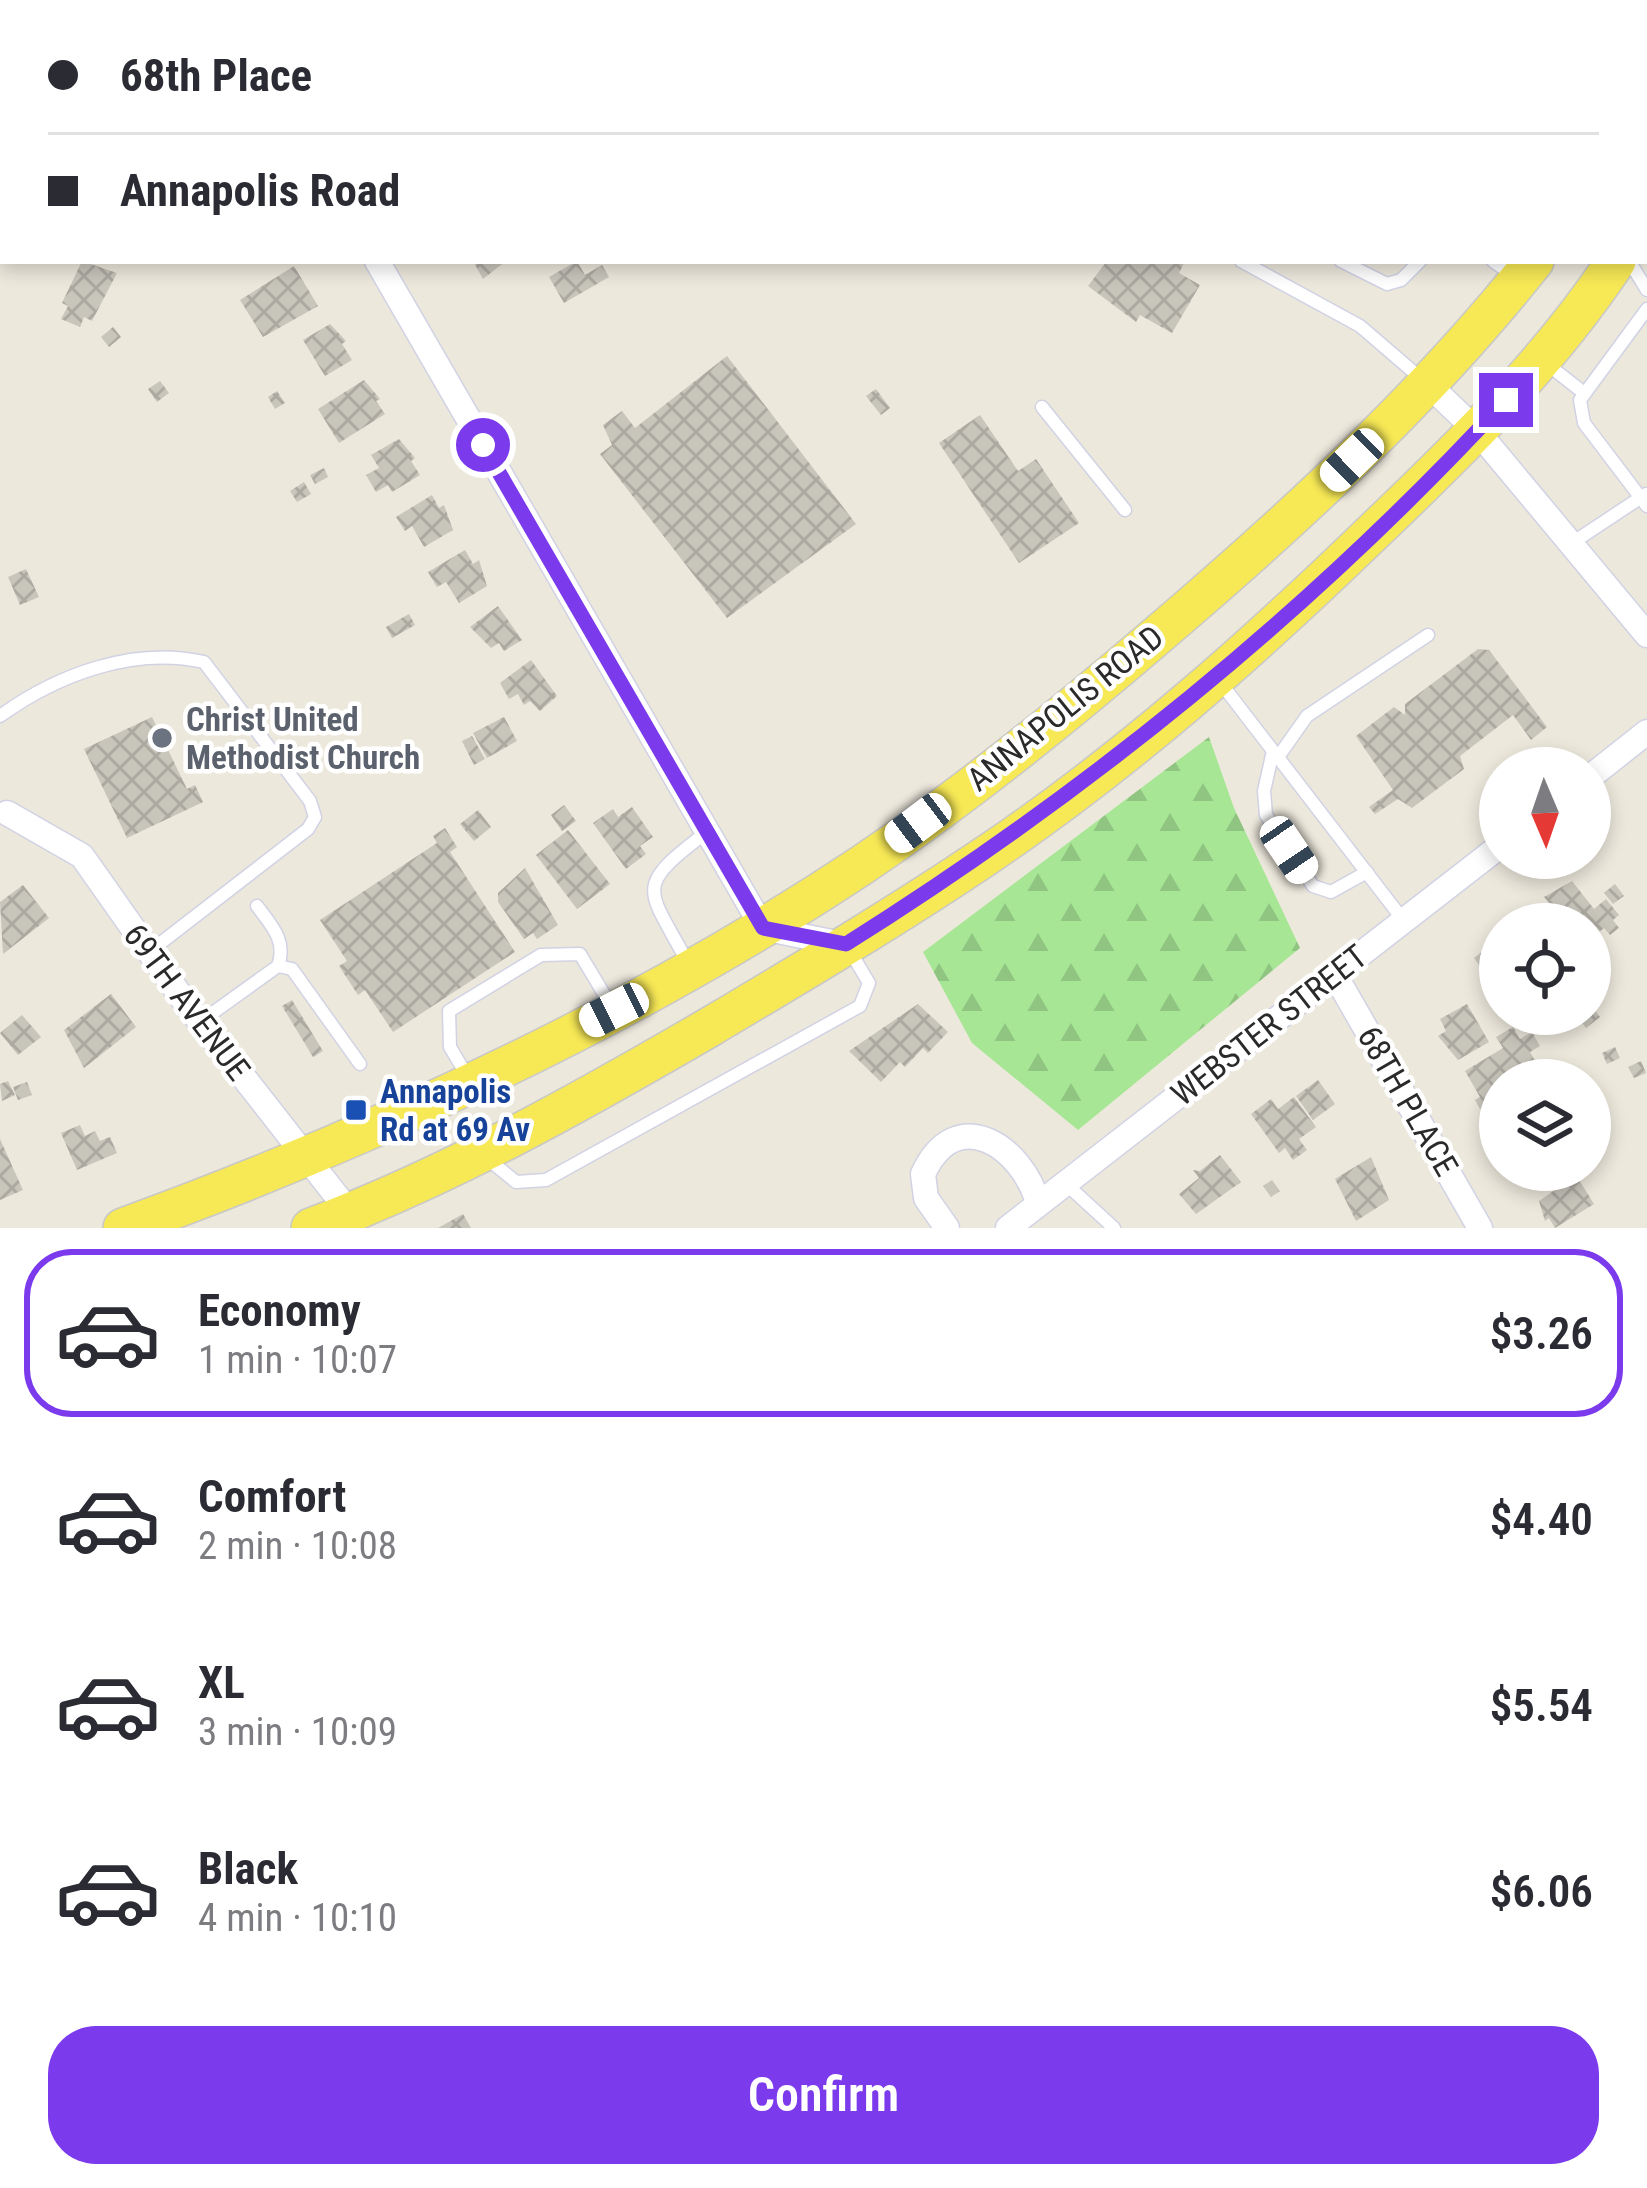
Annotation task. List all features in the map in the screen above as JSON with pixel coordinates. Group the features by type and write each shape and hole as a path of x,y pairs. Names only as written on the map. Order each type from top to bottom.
{"main road":[{"name":"ANNAPOLIS ROAD","path":"311,1228 484,1154 846,944 996,849 1215,676 1477,431 1614,264"},
{"name":"ANNAPOLIS ROAD","path":"123,1228 307,1156 471,1082 763,928 865,863 1060,717 1278,531 1430,386 1515,267"}],"street":[{"path":"379,264 763,928 846,944"},
{"path":"1430,386 1477,431 1647,635"},
{"path":"1611,761 1647,733"},
{"name":"69TH AVENUE","path":"3,811 82,856 148,953 350,1213"},
{"name":"WEBSTER STREET","path":"1008,1228 1479,862"},
{"name":"68TH PLACE","path":"1335,975 1480,1228"},
{"path":"947,1228 926,1198 923,1174 946,1143 969,1137 993,1140 1016,1157 1031,1178 1038,1203"}],"lane":[{"path":"1246,264 1360,326 1430,386"},
{"path":"1347,264 1388,284 1401,280 1417,264"},
{"path":"1631,264 1647,290"},
{"path":"1572,543 1645,499 1584,423 1584,393 1647,309"},
{"path":"1540,358 1584,393"},
{"path":"1042,407 1125,510"},
{"path":"1366,872 1331,892 1312,886 1266,815 1264,791 1275,754 1307,716 1428,635"},
{"path":"0,716 40,687 126,660 152,656 204,662 310,801 315,817 308,829 148,953"},
{"path":"1215,676 1404,921"},
{"path":"691,968 653,885 656,871 706,832"},
{"path":"200,1022 278,966 284,951 279,936 257,906"},
{"path":"484,1154 516,1182 546,1180 860,1006 869,983 846,944"},
{"path":"471,1082 450,1046 449,1011 541,955 580,954 614,1010"},
{"path":"278,966 301,976 360,1064"},
{"path":"1065,1182 1114,1228"}],"green space":[{"path":"1209,737 1234,808 1300,948 1078,1130 972,1043 923,952"}],"building":[{"path":"81,264 117,273 92,321 84,317 80,327 61,319 68,306 62,303"},
{"path":"475,264 502,264 483,279"},
{"path":"579,264 585,275 602,265 609,277 564,303 549,277"},
{"path":"1105,264 1184,264 1179,273 1200,285 1172,333 1140,315 1136,322 1088,286"},
{"path":"294,266 318,306 263,337 240,300"},
{"path":"330,324 346,341 342,344 352,360 325,376 303,340"},
{"path":"113,327 121,337 109,347 101,337"},
{"path":"727,356 856,524 727,618 600,454 612,445 603,425 622,411 635,428"},
{"path":"364,380 380,399 376,401 385,414 339,443 318,409"},
{"path":"160,381 169,393 157,402 148,389"},
{"path":"876,389 890,408 881,415 866,396"},
{"path":"277,391 285,403 275,409 268,397"},
{"path":"980,415 1018,471 1036,459 1079,523 1019,563 939,443"},
{"path":"399,439 415,458 411,461 420,475 392,492 388,485 376,492 366,475 379,468 371,455"},
{"path":"324,468 328,477 315,484 310,475"},
{"path":"304,482 311,494 297,502 290,491"},
{"path":"432,495 439,508 444,505 453,530 424,547 412,526 405,531 396,517"},
{"path":"465,550 473,564 479,560 487,586 459,603 446,582 437,587 428,572"},
{"path":"26,569 39,597 20,605 8,577"},
{"path":"498,606 522,640 504,651 499,643 491,648 470,627"},
{"path":"409,614 415,625 392,638 386,627"},
{"path":"1478,649 1489,650 1547,727 1531,740 1513,715 1460,756 1464,769 1412,808 1398,799 1375,814 1369,807 1393,790 1356,736 1394,707 1405,715 1405,704"},
{"path":"531,660 557,696 540,711 530,701 524,705 518,694 509,699 500,683"},
{"path":"152,717 187,789 195,785 203,802 127,838 84,749"},
{"path":"504,717 517,741 487,758 473,733"},
{"path":"472,736 485,759 474,765 462,741"},
{"path":"564,805 576,821 562,831 551,815"},
{"path":"632,807 653,837 640,846 646,854 626,869 593,823 613,809 618,817"},
{"path":"478,810 491,827 474,841 460,824"},
{"path":"445,828 457,847 450,852 515,952 393,1032 365,990 358,995 339,966 347,961 320,920 437,843 433,836"},
{"path":"568,830 610,884 577,909 536,855"},
{"path":"525,868 558,925 537,939 533,933 524,939 498,902 498,893"},
{"path":"1572,881 1589,903 1549,903 1544,897"},
{"path":"1615,884 1624,896 1613,904 1604,893"},
{"path":"23,885 49,918 3,954 0,902"},
{"path":"1611,905 1619,915 1613,920 1619,928 1611,934"},
{"path":"111,994 136,1027 84,1068 64,1030"},
{"path":"292,1000 323,1051 313,1057 282,1006"},
{"path":"918,1004 948,1032 928,1053 923,1048 905,1067 900,1062 881,1082 849,1051"},
{"path":"1467,1004 1479,1025 1479,1035 1489,1042 1458,1060 1438,1036 1446,1031 1440,1019"},
{"path":"22,1015 41,1037 18,1055 0,1033"},
{"path":"1534,1035 1540,1046 1530,1052 1534,1059 1485,1059 1503,1048 1496,1037"},
{"path":"1615,1047 1620,1058 1611,1062 1602,1053"},
{"path":"1641,1061 1646,1073 1634,1078 1628,1067"},
{"path":"1479,1063 1479,1095 1465,1071"},
{"path":"1318,1080 1335,1104 1313,1120 1296,1096"},
{"path":"8,1081 15,1095 2,1101 0,1084"},
{"path":"27,1082 32,1095 18,1100 13,1087"},
{"path":"1294,1097 1316,1127 1299,1139 1307,1150 1293,1160 1285,1148 1279,1153 1251,1114 1271,1099 1278,1109"},
{"path":"80,1125 85,1136 95,1131 100,1141 110,1137 117,1153 77,1170 61,1133"},
{"path":"0,1139 23,1190 0,1200"},
{"path":"1220,1155 1241,1182 1196,1214 1179,1194 1199,1178 1193,1170 1200,1171"},
{"path":"1371,1157 1389,1200 1356,1221 1335,1179"},
{"path":"1272,1180 1280,1191 1271,1197 1263,1186"},
{"path":"1553,1191 1586,1191 1594,1204 1555,1228 1549,1218 1545,1221 1539,1201"},
{"path":"463,1214 471,1228 438,1228"}],"place":[{"name":"Christ United Methodist Church","path":"162,738"},
{"name":"Annapolis Rd at 69 Av","path":"356,1110"}],"route":[{"path":"483,445 763,928 846,944 996,849 1191,696 1334,571 1506,400"}]}
